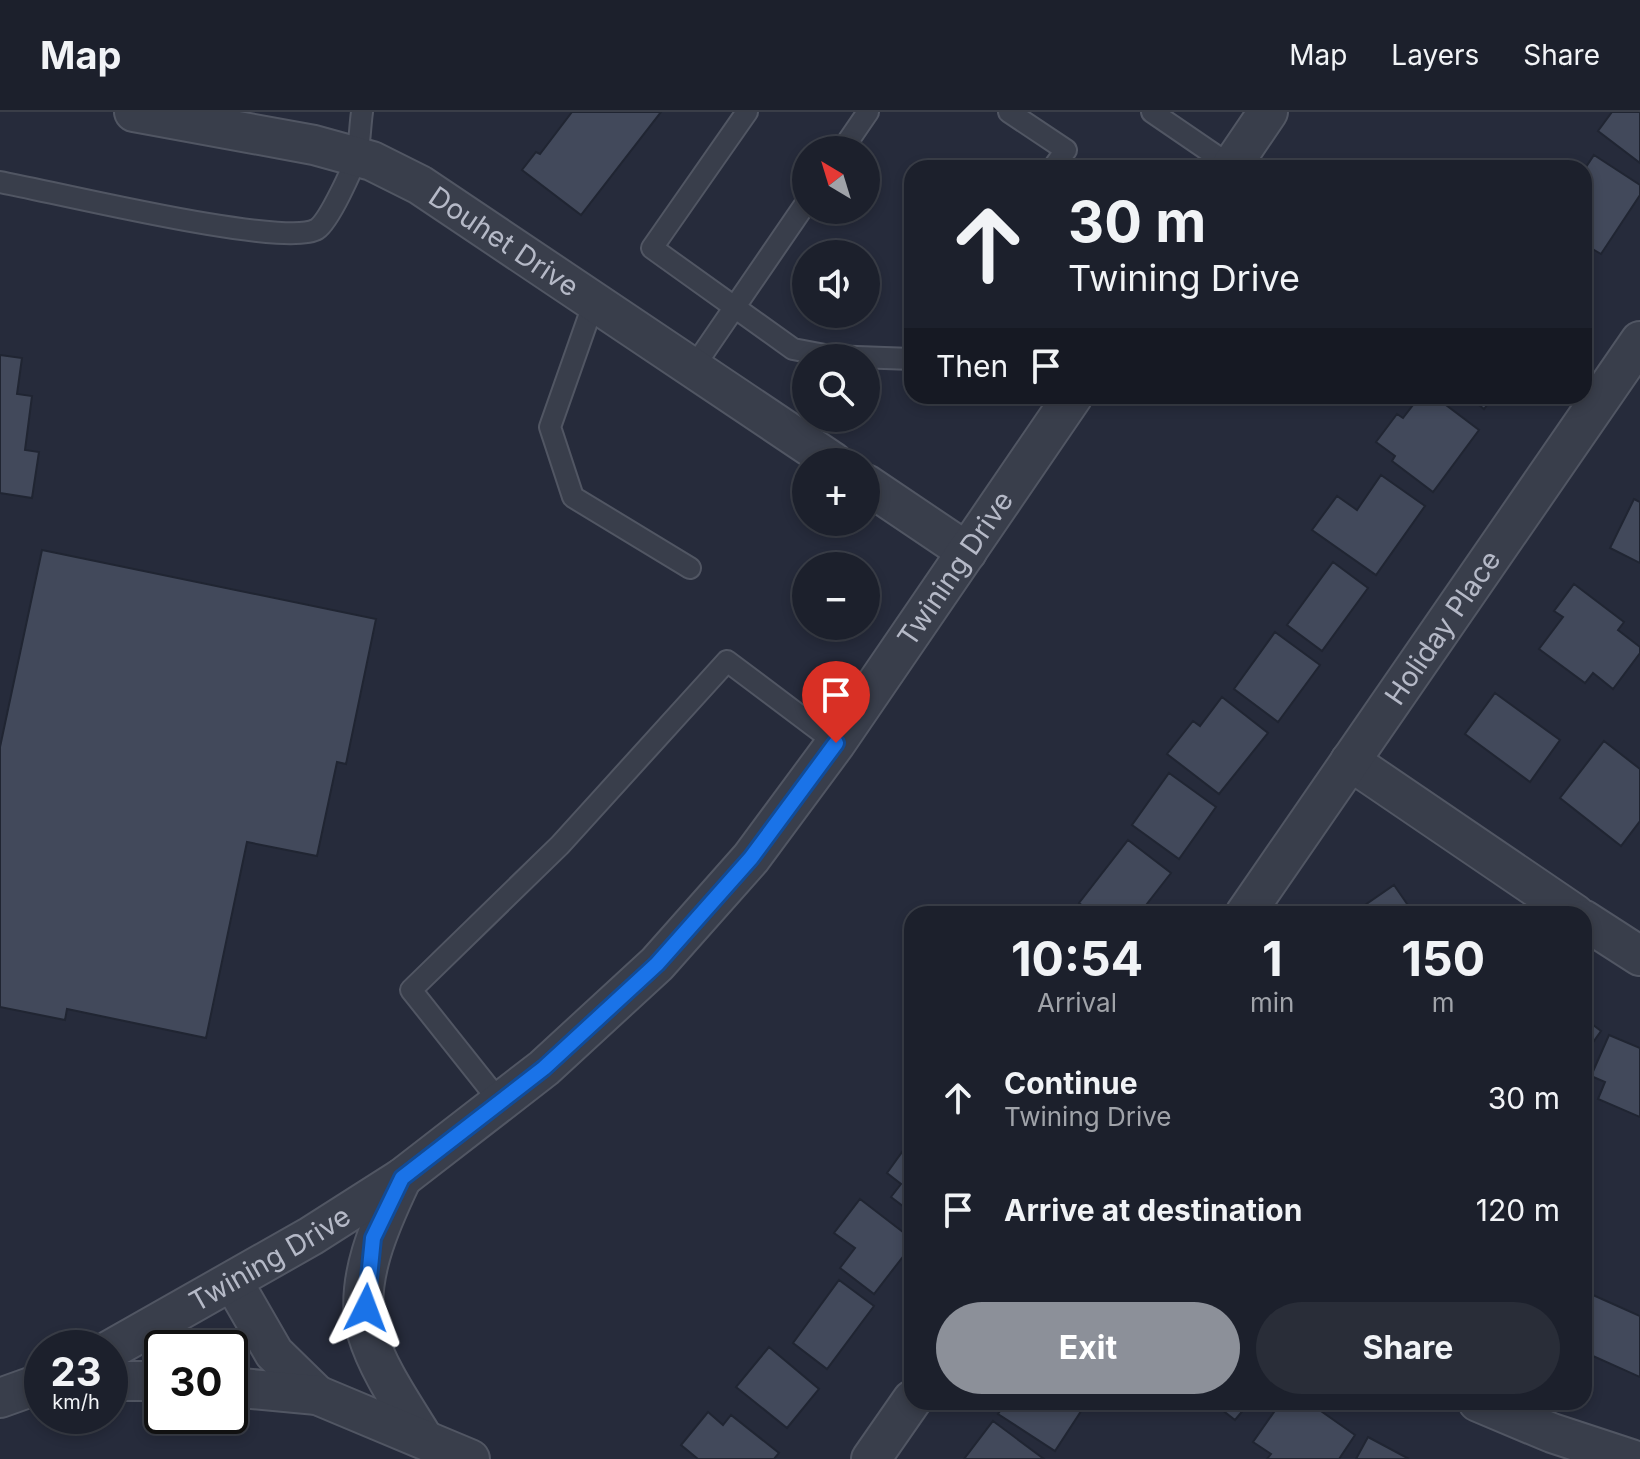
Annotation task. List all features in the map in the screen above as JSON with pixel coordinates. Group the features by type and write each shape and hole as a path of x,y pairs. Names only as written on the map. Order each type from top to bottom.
{"street":[{"name":"Douhet Drive","path":"134,112 356,156 420,185 812,448"},
{"path":"1235,160 1268,112"},
{"name":"Holiday Place","path":"1250,906 1350,761 1629,382 1640,341"},
{"name":"Twining Drive","path":"128,1340 233,1282 402,1178 544,1068 657,964 751,858 836,743 1068,404"},
{"path":"880,493 967,552"},
{"path":"1350,761 1563,906"},
{"path":"1592,925 1640,956"},
{"path":"402,1178 373,1238 366,1284 366,1331 387,1377 423,1438"},
{"path":"233,1282 274,1353 317,1395"},
{"path":"248,1389 317,1395 470,1459"},
{"path":"0,1398 24,1390"},
{"path":"871,1459 905,1410"},
{"path":"1497,1410 1552,1433 1631,1459"}],"lane":[{"path":"0,182 285,234 314,231 325,223 356,156 362,112"},
{"path":"747,112 652,248 793,349 830,356 904,359"},
{"path":"852,136 868,112"},
{"path":"1009,112 1066,150 1059,160"},
{"path":"1152,112 1220,160"},
{"path":"693,368 792,223"},
{"path":"594,302 550,427 573,497 690,568"},
{"path":"500,1102 411,990 560,845 727,661 836,743"}],"building":[{"path":"572,112 661,112 581,215 522,170 536,152 540,154"},
{"path":"1612,112 1640,112 1640,163 1598,131"},
{"path":"1594,155 1640,185 1640,195 1601,254 1592,249 1591,160"},
{"path":"0,355 22,358 17,394 32,396 25,450 39,452 32,498 0,493"},
{"path":"1414,404 1445,404 1479,430 1433,492 1392,461 1395,456 1376,442 1397,414 1403,418"},
{"path":"1381,475 1425,506 1376,575 1312,530 1337,496 1357,510"},
{"path":"1634,499 1640,502 1640,563 1610,548"},
{"path":"42,550 376,619 346,764 337,762 317,856 247,842 206,1038 67,1009 65,1020 0,1007 0,747"},
{"path":"1333,562 1368,588 1322,651 1287,625"},
{"path":"1574,584 1624,622 1618,630 1640,647 1640,653 1613,689 1593,673 1585,683 1539,649 1563,617 1554,611"},
{"path":"1275,632 1320,665 1278,722 1234,689"},
{"path":"1495,693 1560,740 1530,782 1465,734"},
{"path":"1222,697 1268,733 1219,794 1167,754 1193,721 1200,726"},
{"path":"1604,741 1640,769 1640,821 1621,846 1560,798"},
{"path":"1169,773 1216,807 1179,859 1132,825"},
{"path":"1128,840 1171,873 1145,906 1083,906 1079,903"},
{"path":"1394,885 1408,906 1364,906"},
{"path":"1592,1024 1601,1031 1592,1044"},
{"path":"1609,1035 1640,1048 1640,1117 1598,1099 1605,1082 1592,1074"},
{"path":"904,1149 904,1207 891,1197 901,1184 887,1173"},
{"path":"860,1199 904,1233 904,1255 874,1294 840,1268 855,1248 834,1233"},
{"path":"839,1280 874,1306 827,1369 793,1343"},
{"path":"1592,1295 1640,1316 1640,1377 1592,1356"},
{"path":"769,1347 819,1389 787,1428 736,1387"},
{"path":"1001,1410 1082,1410 1055,1451 998,1414"},
{"path":"1222,1410 1243,1410 1235,1420"},
{"path":"1275,1410 1319,1410 1355,1435 1339,1459 1267,1459 1271,1454 1253,1442"},
{"path":"708,1412 723,1425 731,1415 779,1453 774,1459 698,1459 681,1445"},
{"path":"993,1421 1044,1459 964,1459"},
{"path":"1368,1437 1409,1459 1356,1459"}],"route":[{"path":"366,1308 373,1238 402,1178 544,1068 657,964 751,858 836,743"}]}
